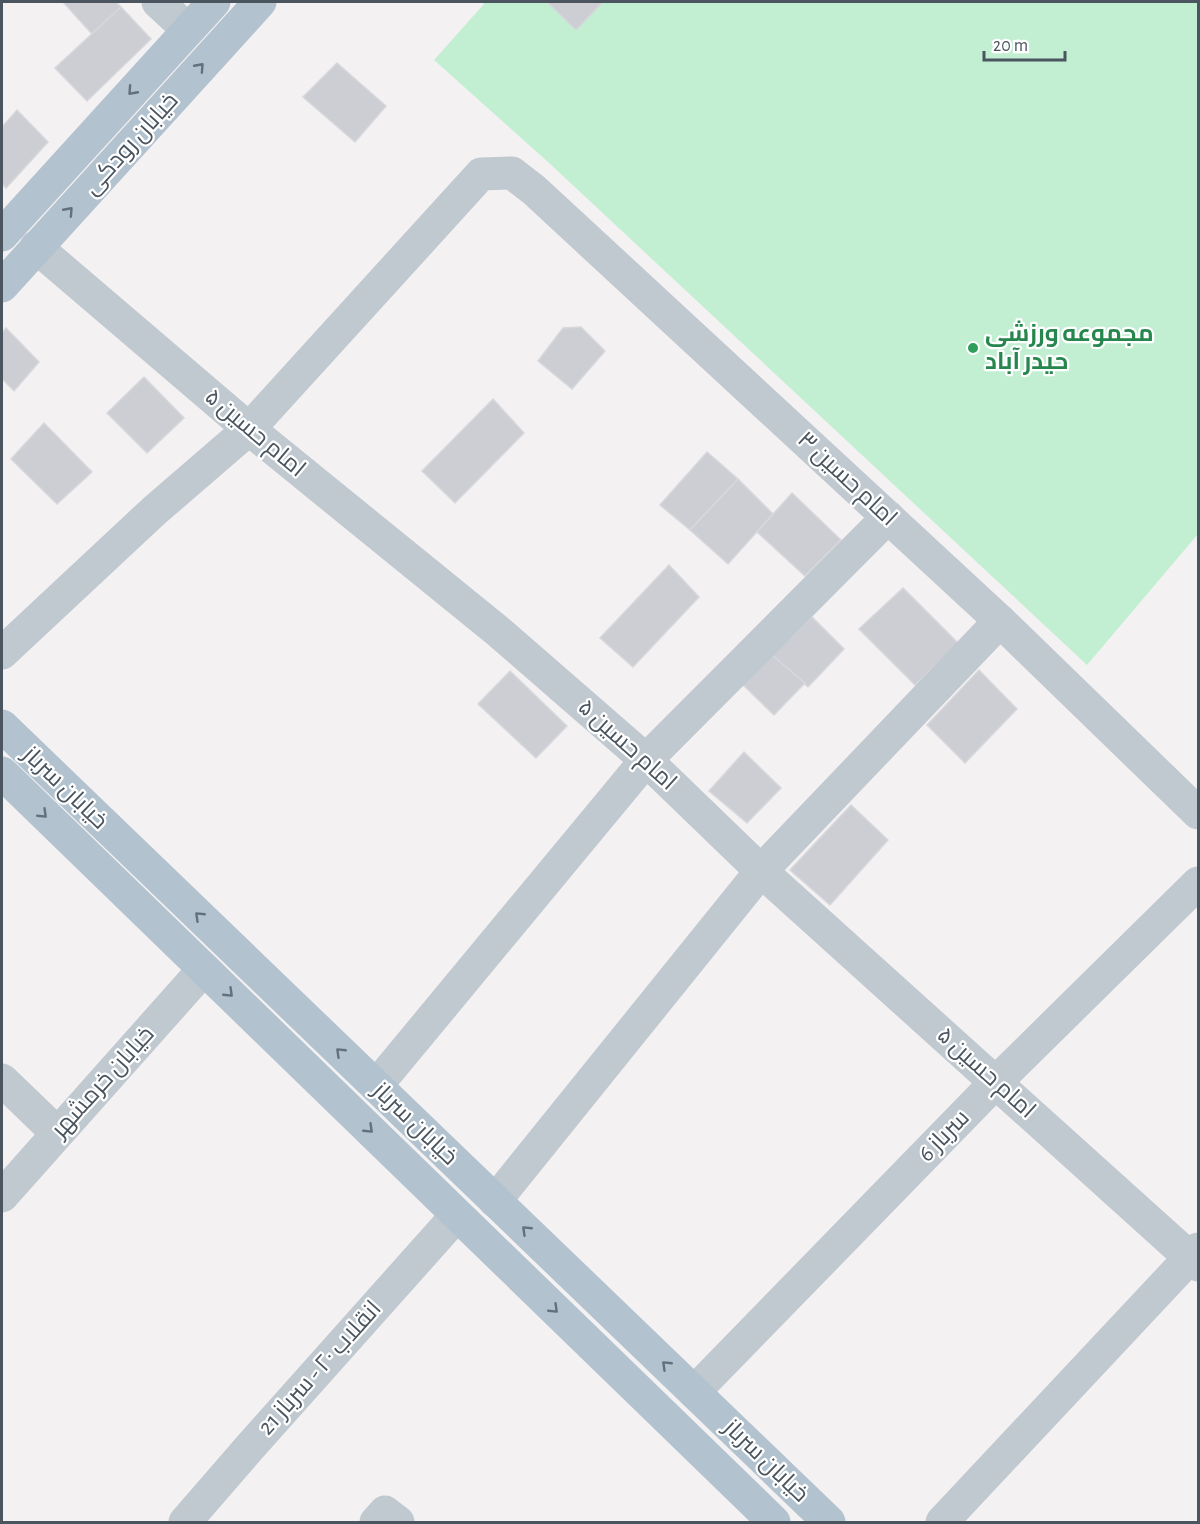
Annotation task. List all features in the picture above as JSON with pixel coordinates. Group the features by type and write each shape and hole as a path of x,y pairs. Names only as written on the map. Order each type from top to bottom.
{"main road":[{"name":"خیابان رودکی","path":"2,234 214,2"},
{"name":"خیابان رودکی","path":"2,286 260,2"},
{"name":"خیابان سرباز","path":"2,726 829,1522"},
{"name":"خیابان سرباز","path":"2,773 774,1522"},
{"path":"204,969 227,944"}],"street":[{"path":"158,2 188,30"},
{"name":"امام حسین ۳","path":"249,429 481,174 512,172 1000,621 1198,813"},
{"name":"امام حسین ۵","path":"36,248 249,429 500,633 646,760 761,872 1196,1257"},
{"path":"2,653 154,511 249,429"},
{"path":"375,1086 646,760 888,517"},
{"path":"495,1201 761,872 1000,621"},
{"name":"سرباز 6","path":"694,1392 996,1082 1198,883"},
{"name":"خیابان خرمشهر","path":"2,1196 204,969"},
{"path":"2,1080 57,1133"},
{"name":"انقلاب ۲۰ - سرباز 21","path":"185,1522 457,1215"},
{"path":"942,1522 1196,1257"},
{"path":"376,1522 385,1512 398,1522"}],"green space":[{"name":"مجموعه ورزشی حیدر آباد","path":"482,2 1198,2 1198,534 1087,665 548,162 434,60 484,4"}],"building":[{"path":"63,2 116,2 121,7 92,34"},
{"path":"547,2 603,2 576,30"},
{"path":"121,7 151,39 87,101 55,68"},
{"path":"337,63 386,106 355,142 303,97"},
{"path":"17,110 48,142 6,188 2,183 2,127"},
{"path":"581,327 605,351 572,389 538,361 563,328"},
{"path":"6,328 39,362 14,391 2,379 2,333"},
{"path":"144,377 184,418 147,453 107,413"},
{"path":"493,399 524,433 455,503 422,471"},
{"path":"44,423 92,472 57,504 11,459"},
{"path":"707,452 738,479 690,530 660,505"},
{"path":"738,479 773,514 728,564 690,530"},
{"path":"792,493 841,540 805,576 757,532"},
{"path":"669,565 699,597 633,667 600,638"},
{"path":"903,588 958,643 915,685 859,629"},
{"path":"812,617 844,649 808,687 772,655"},
{"path":"772,655 805,683 774,715 741,683"},
{"path":"979,670 1017,709 965,763 927,725"},
{"path":"510,671 567,726 536,758 478,704"},
{"path":"744,752 781,788 747,823 709,791"},
{"path":"851,805 888,840 830,905 790,870"}],"place":[{"name":"مجموعه ورزشی حیدر آباد","path":"973,348"}]}
